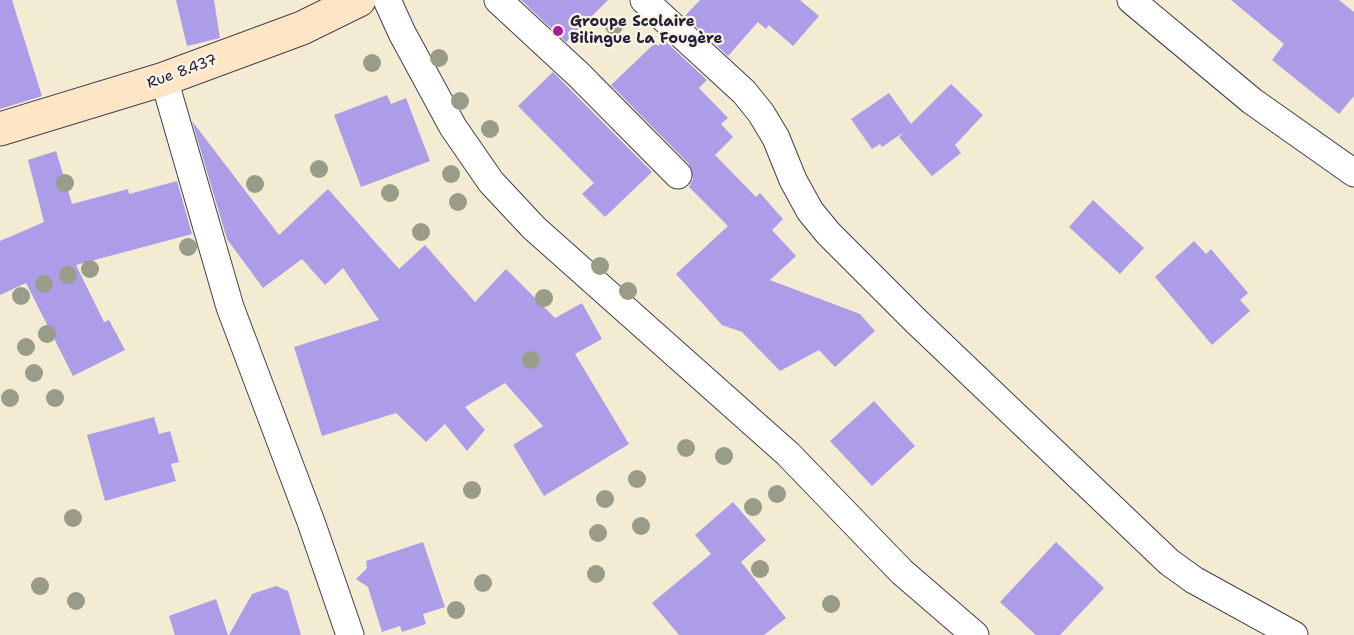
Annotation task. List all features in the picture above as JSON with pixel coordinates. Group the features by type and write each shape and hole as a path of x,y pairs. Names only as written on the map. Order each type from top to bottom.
{"main road":[{"name":"Rue 8.437","path":"0,129 164,79 302,28 359,0"}],"street":[{"path":"387,0 402,33 453,127 491,182 534,228 702,375 788,454 902,572 975,635"},
{"path":"498,0 579,75 678,176"},
{"path":"644,0 744,92 761,113 776,138 810,211 916,321 1169,562 1194,580 1294,635"},
{"path":"1131,0 1252,101 1354,173"},
{"path":"164,79 230,307 311,522 350,635"}],"building":[{"path":"0,0 12,0 42,96 0,109"},
{"path":"176,0 214,0 220,38 187,46"},
{"name":"Groupe Scolaire Bilingue La Fougère","path":"521,0 608,0 566,42"},
{"path":"700,0 800,0 819,16 793,46 769,25 766,29 758,22 728,56 685,16"},
{"path":"1231,0 1339,0 1354,12 1354,96 1339,114 1272,60 1284,44"},
{"path":"664,40 707,80 699,88 728,118 721,124 733,137 715,155 756,197 760,193 783,219 772,230 796,256 770,280 860,314 875,331 835,367 819,350 780,371 742,332 722,325 676,274 728,226 689,187 693,179 689,164 611,85 655,43 658,46"},
{"path":"553,72 652,172 605,217 582,194 594,183 518,106"},
{"path":"951,84 983,115 955,145 961,153 932,176 899,137 904,132 882,147 880,144 872,149 851,119 889,93 911,124"},
{"path":"387,95 391,104 406,98 430,161 361,187 334,115"},
{"path":"192,121 279,235 328,189 399,269 425,245 475,302 506,269 555,318 582,303 602,339 575,354 629,444 544,496 513,445 543,426 505,383 465,407 485,430 467,451 445,424 426,442 396,413 322,436 294,347 379,320 343,268 325,285 302,259 263,288 227,239"},
{"path":"56,151 72,204 128,189 129,194 177,181 192,234 76,265 104,322 109,320 125,350 73,376 26,283 0,295 0,241 44,222 28,160"},
{"path":"1093,200 1144,248 1120,274 1069,227"},
{"path":"1194,241 1206,254 1211,249 1248,293 1240,300 1250,311 1212,345 1155,277"},
{"path":"874,401 915,446 872,486 830,441"},
{"path":"154,417 159,434 170,431 179,462 171,464 176,481 105,501 87,435"},
{"path":"733,502 766,540 741,562 786,618 764,635 679,635 652,603 711,554 695,535"},
{"path":"423,542 445,607 423,614 426,624 402,632 400,626 382,632 368,587 356,579 367,568 366,561"},
{"path":"1056,542 1104,588 1060,635 1036,635 1000,602"},
{"path":"276,586 288,591 301,635 229,635 252,594"},
{"path":"216,599 228,635 175,635 169,616"}],"place":[{"name":"Groupe Scolaire Bilingue La Fougère","path":"558,31"}]}
